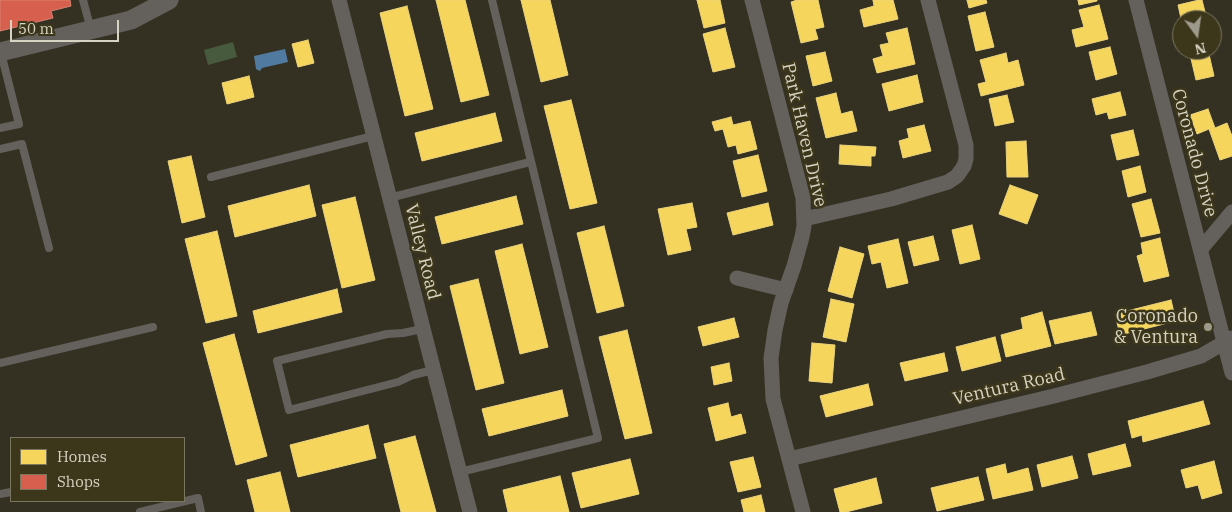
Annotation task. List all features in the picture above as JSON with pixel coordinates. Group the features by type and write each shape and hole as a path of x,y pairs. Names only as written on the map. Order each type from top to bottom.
{"street":[{"path":"0,52 131,20 169,0"},
{"name":"Park Haven Drive","path":"752,0 802,198 804,220 802,237 775,330 771,358 773,399 803,512"},
{"path":"804,220 891,199 948,182 957,176 964,166 966,145 928,0"},
{"name":"Coronado Drive","path":"1136,0 1201,250 1228,340 1232,373"},
{"name":"Valley Road","path":"343,4 373,136 470,512"},
{"path":"1201,250 1232,212"},
{"path":"737,278 786,290"},
{"name":"Ventura Road","path":"789,459 1147,372 1200,356 1228,340"}],"lane":[{"path":"83,0 91,30"},
{"path":"460,472 598,438 492,0"},
{"path":"0,52 19,124 0,128"},
{"path":"211,177 373,136"},
{"path":"0,149 22,144 49,248"},
{"path":"389,198 530,162"},
{"path":"0,363 153,327"},
{"path":"422,328 403,333 387,334 277,361 289,410 398,382 413,374 433,370"},
{"path":"185,501 198,498 201,512"},
{"path":"140,512 181,502"}],"green space":[{"path":"233,42 237,57 208,65 204,50"}],"water":[{"path":"285,49 288,62 262,68 260,71 256,69 254,56"}],"building: Homes":[{"path":"436,0 465,0 489,95 461,102"},
{"path":"521,0 550,0 568,75 541,82"},
{"path":"697,0 720,0 725,23 704,28"},
{"path":"797,0 818,0 824,27 815,29 818,39 801,43 791,2"},
{"path":"873,0 893,0 898,19 864,27 860,10 874,6"},
{"path":"967,0 986,0 987,3 969,8"},
{"path":"1078,0 1097,0 1097,1 1079,5"},
{"path":"1202,0 1204,10 1179,10 1178,5"},
{"path":"1099,5 1108,39 1076,47 1072,30 1084,27 1079,10"},
{"path":"407,6 433,109 405,116 380,13"},
{"path":"985,12 994,47 976,51 968,16"},
{"path":"725,28 735,67 713,72 703,34"},
{"path":"907,28 915,64 877,73 873,59 883,56 880,45 889,43 886,33"},
{"path":"308,40 314,63 298,67 292,44"},
{"path":"1110,47 1117,74 1096,80 1089,52"},
{"path":"825,52 832,81 813,86 806,56"},
{"path":"1006,53 1008,63 1018,60 1024,85 981,96 978,84 986,82 980,60"},
{"path":"1191,60 1210,60 1214,76 1196,80"},
{"path":"917,75 923,102 889,111 882,84"},
{"path":"249,76 254,97 227,104 222,83"},
{"path":"1120,92 1126,115 1109,119 1107,112 1096,115 1092,99"},
{"path":"836,93 841,114 852,111 857,131 826,138 816,98"},
{"path":"1007,95 1014,122 995,126 989,99"},
{"path":"571,100 597,203 570,209 544,106"},
{"path":"1208,109 1215,128 1227,123 1232,136 1232,156 1220,160 1209,129 1197,134 1190,115"},
{"path":"495,113 502,141 422,161 415,133"},
{"path":"731,117 733,125 750,121 757,149 738,154 736,145 728,147 723,129 715,131 712,122"},
{"path":"924,125 931,151 903,158 899,141 909,138 907,129"},
{"path":"1133,130 1139,155 1117,160 1111,135"},
{"path":"1026,141 1028,177 1007,177 1006,142"},
{"path":"840,145 876,147 875,156 871,156 871,166 839,164"},
{"path":"758,155 767,191 742,197 733,161"},
{"path":"191,156 205,217 182,223 168,161"},
{"path":"1140,166 1146,192 1128,197 1122,171"},
{"path":"309,185 316,216 235,237 228,206"},
{"path":"1010,185 1038,195 1027,224 999,214"},
{"path":"516,196 523,224 442,244 435,217"},
{"path":"355,197 375,280 342,288 322,205"},
{"path":"1151,199 1160,233 1141,237 1132,204"},
{"path":"692,203 697,227 686,229 691,250 668,255 658,209"},
{"path":"768,203 773,225 733,235 727,213"},
{"path":"972,225 980,259 960,264 952,230"},
{"path":"604,226 624,306 597,313 577,233"},
{"path":"217,231 237,316 206,323 185,239"},
{"path":"933,236 939,260 914,266 908,242"},
{"path":"1160,238 1169,276 1144,282 1137,256 1143,254 1141,243"},
{"path":"898,239 908,283 887,288 881,262 872,264 868,246"},
{"path":"522,244 548,347 520,354 495,251"},
{"path":"840,247 864,254 852,298 828,291"},
{"path":"478,279 504,383 476,390 450,286"},
{"path":"337,289 342,312 258,333 253,311"},
{"path":"831,299 854,304 846,342 823,337"},
{"path":"1171,300 1176,321 1120,335 1115,314"},
{"path":"1042,312 1051,346 1006,357 1001,335 1023,329 1021,318"},
{"path":"1091,312 1097,335 1055,344 1049,321"},
{"path":"734,318 739,337 703,346 698,327"},
{"path":"627,330 652,433 625,439 599,337"},
{"path":"234,334 267,456 236,465 203,343"},
{"path":"995,337 1001,361 962,371 956,347"},
{"path":"812,343 835,345 832,383 809,381"},
{"path":"944,353 948,371 905,381 900,363"},
{"path":"729,363 732,381 714,385 711,367"},
{"path":"868,384 873,405 826,417 820,396"},
{"path":"562,390 568,416 489,436 482,409"},
{"path":"1203,401 1210,424 1143,442 1142,435 1132,438 1128,421"},
{"path":"728,403 731,417 741,414 746,433 716,441 708,408"},
{"path":"368,425 376,458 298,477 290,445"},
{"path":"415,436 436,512 401,512 384,444"},
{"path":"1125,444 1131,466 1093,475 1088,454"},
{"path":"1072,456 1078,478 1042,487 1037,465"},
{"path":"753,457 761,487 738,492 730,462"},
{"path":"630,459 639,494 581,508 572,473"},
{"path":"1214,461 1222,493 1202,499 1198,485 1186,488 1181,470"},
{"path":"1005,464 1007,474 1028,468 1033,490 993,499 986,469"},
{"path":"280,472 290,512 255,512 247,480"},
{"path":"560,476 569,512 508,512 503,490"},
{"path":"978,477 984,500 937,511 931,488"},
{"path":"876,478 882,503 840,512 834,489"},
{"path":"761,495 765,512 744,512 741,500"}],"building: Shops":[{"path":"0,0 70,0 71,6 51,11 53,18 0,31"}],"place":[{"name":"Coronado & Ventura","path":"1208,327"}]}
